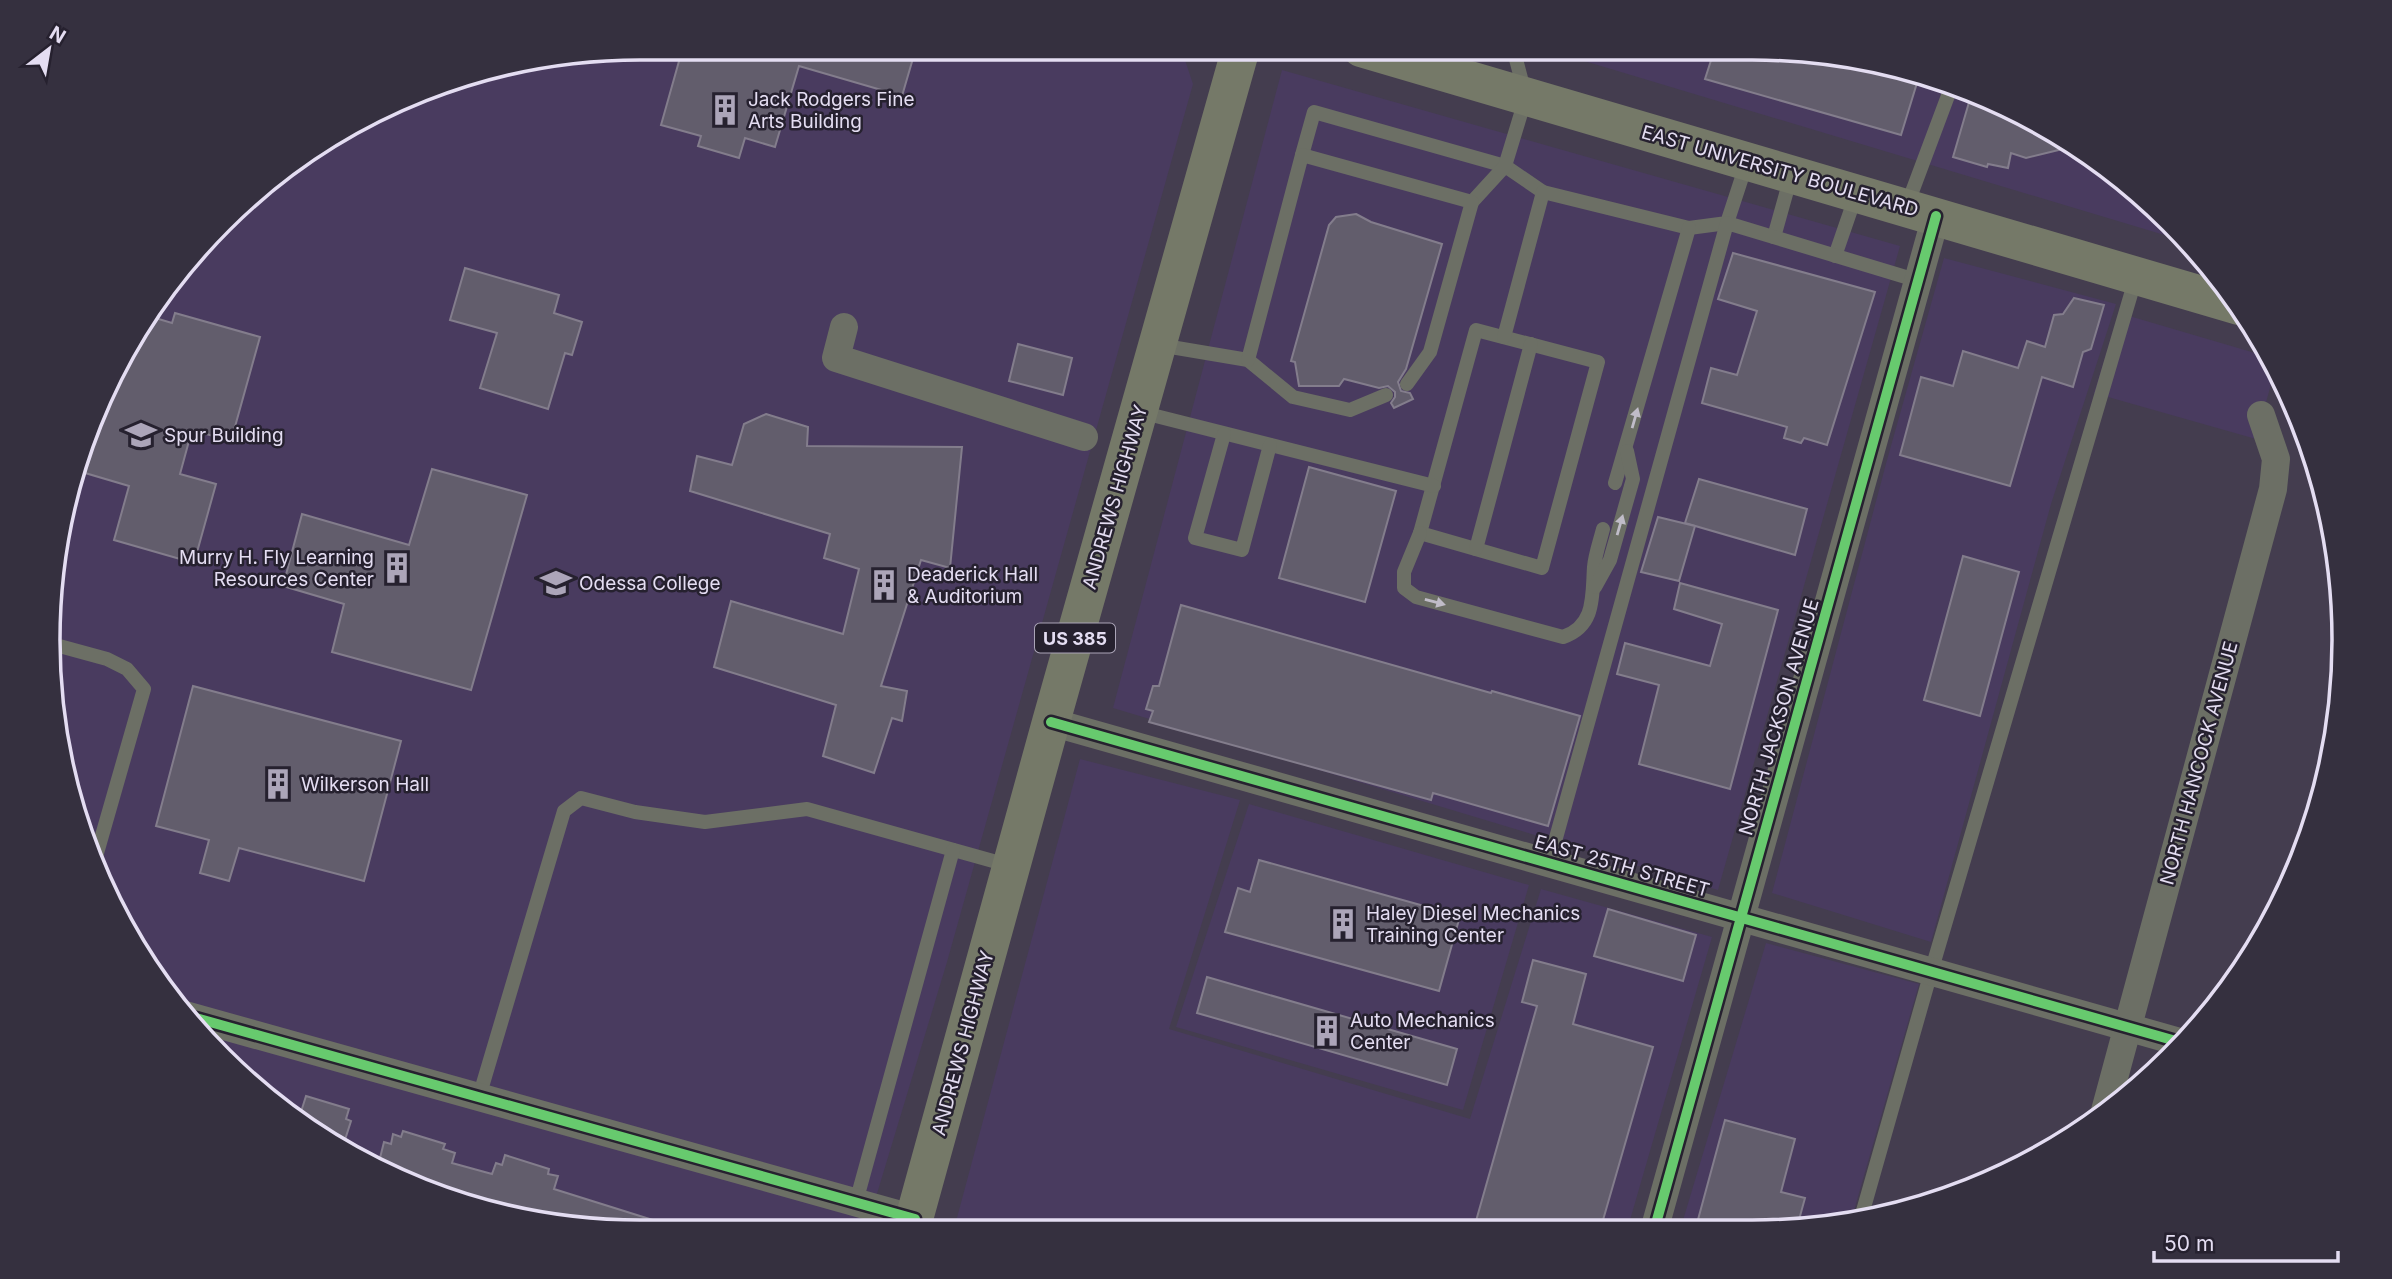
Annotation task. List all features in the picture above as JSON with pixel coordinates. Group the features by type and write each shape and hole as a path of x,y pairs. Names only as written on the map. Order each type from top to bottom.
{"main road":[{"name":"ANDREWS HIGHWAY","path":"914,1220 1238,60"},
{"name":"EAST UNIVERSITY BOULEVARD","path":"1406,60 2136,275 2216,290"}],"street":[{"name":"NORTH JACKSON AVENUE","path":"1656,1220 1919,281 1921,212"},
{"path":"844,327 836,358 1084,438"},
{"name":"NORTH HANCOCK AVENUE","path":"2109,1098 2273,489 2276,459 2261,415"},
{"name":"EAST 25TH STREET","path":"1051,722 2172,1040"},
{"path":"201,1019 856,1202 903,1220"}],"lane":[{"path":"1407,384 1430,352 1472,202 1505,166 1526,97 1516,60"},
{"path":"1921,212 1950,94"},
{"path":"1248,360 1314,112 1505,166 1543,192 1689,228 1727,223 1919,281"},
{"path":"1302,155 1472,202"},
{"path":"1549,863 1727,223 1748,161"},
{"path":"1774,237 1792,174"},
{"path":"1504,337 1543,192"},
{"path":"1835,256 1857,193"},
{"path":"1615,483 1689,228"},
{"path":"1864,1208 2136,275"},
{"path":"1420,533 1542,568 1546,555 1598,362 1476,330 1434,486 1420,533 1404,572 1404,588 1416,597 1563,637 1574,634 1585,624 1595,588 1610,560 1633,479 1626,448"},
{"path":"1476,549 1531,344"},
{"path":"1157,345 1248,360 1293,397 1350,410 1386,395"},
{"path":"1139,412 1434,486"},
{"path":"1224,433 1195,538 1242,550 1270,445"},
{"path":"1595,588 1594,566 1603,529"},
{"path":"60,646 107,659 127,669 144,689 99,847"},
{"path":"480,1097 564,811 581,798 635,812 705,822 807,809 1011,866"},
{"path":"856,1202 953,850"}],"shaded area":[{"name":"Odessa College","path":"640,60 1185,60 1193,84 947,962 869,1220 640,1220 564,1215 489,1200 418,1175 349,1142 286,1100 229,1050 179,993 157,962 119,896 104,861 79,790 71,753 64,715 60,640 64,564 71,526 90,453 104,418 119,383 157,317 179,286 229,229 286,179 349,137 383,119 453,90 489,79 564,64"},
{"path":"1581,60 1790,61 1828,64 1903,79 1974,104 2043,137 2106,179 2170,237"},
{"path":"1282,70 1900,246 1718,890 1113,708"},
{"path":"1944,258 2116,304 2051,504 1931,942 1772,893 1887,460"},
{"path":"2119,313 2257,354 2272,381 2256,439 2094,393"},
{"path":"1080,759 1240,800 1169,1029 1470,1119 1541,889 1712,937 1630,1220 956,1220"},
{"path":"1249,804 1529,885 1463,1110 1176,1027"},
{"path":"1766,943 1919,984 1854,1210 1790,1218 1683,1220"}],"building":[{"name":"Jack Rodgers Fine Arts Building","path":"679,60 912,60 902,96 799,66 775,147 745,138 739,158 698,146 701,136 661,125"},
{"path":"1711,60 1752,60 1828,64 1917,83 1901,135 1705,79"},
{"path":"1969,102 2009,119 2062,149 2026,158 2011,153 2008,168 1988,164 1987,167 1953,157"},
{"path":"1356,214 1371,222 1442,244 1406,369 1398,382 1401,391 1410,393 1413,399 1394,408 1391,403 1395,392 1388,386 1379,388 1344,379 1339,386 1299,386 1295,362 1291,361 1329,225 1336,217"},
{"path":"1733,253 1875,292 1827,445 1804,438 1801,443 1784,438 1787,427 1702,403 1711,368 1737,375 1757,311 1718,299"},
{"path":"465,268 559,295 554,313 582,322 572,355 565,353 548,409 480,388 497,333 450,320"},
{"path":"2074,298 2104,305 2091,349 2083,352 2073,387 2042,377 2010,486 1900,455 1921,377 1953,386 1963,351 2018,368 2027,341 2045,347 2054,315 2063,314"},
{"name":"Spur Building","path":"175,313 260,337 231,441 192,430 180,474 216,484 194,563 114,540 129,486 84,473 119,383 137,349 156,318 172,323"},
{"path":"1018,344 1072,358 1063,395 1009,381"},
{"name":"Deaderick Hall & Auditorium","path":"766,414 808,427 807,446 962,447 950,568 921,560 881,686 907,691 902,721 892,718 874,773 823,756 836,705 714,667 731,601 843,634 859,569 824,558 830,534 690,491 697,456 732,465 744,424"},
{"path":"1309,467 1396,491 1365,602 1279,578"},
{"name":"Murry H. Fly Learning Resources Center","path":"432,469 527,495 471,690 332,652 344,604 283,586 302,514 409,545"},
{"path":"1699,479 1807,509 1795,555 1685,523"},
{"path":"1658,517 1695,526 1679,581 1641,572"},
{"path":"1963,556 2019,572 1980,716 1924,700"},
{"path":"1680,583 1778,610 1730,789 1639,764 1659,685 1617,674 1625,643 1710,666 1722,624 1674,609"},
{"path":"1181,605 1580,716 1548,826 1433,793 1431,800 1149,722 1153,711 1146,709 1153,686 1159,686"},
{"name":"Wilkerson Hall","path":"193,686 401,741 364,881 239,848 229,881 200,873 209,840 156,826"},
{"name":"Haley Diesel Mechanics Training Center","path":"1259,860 1460,916 1439,991 1225,932 1238,888 1250,892"},
{"path":"1608,909 1696,935 1683,981 1594,956"},
{"path":"1533,960 1586,974 1573,1024 1653,1047 1603,1220 1476,1220 1537,1006 1522,1002"},
{"name":"Auto Mechanics Center","path":"1207,977 1457,1049 1447,1085 1197,1013"},
{"path":"306,1096 349,1109 346,1119 351,1121 345,1140 317,1122 301,1111"},
{"path":"1725,1120 1795,1139 1781,1192 1805,1198 1800,1217 1698,1220"},
{"path":"403,1131 445,1144 443,1149 455,1153 452,1163 492,1174 496,1163 502,1165 505,1155 549,1169 548,1174 558,1176 554,1189 653,1220 564,1215 489,1200 453,1189 380,1158 384,1142 391,1144 393,1134 401,1137"}],"cycle path":[{"path":"1657,1220 1936,216"},
{"path":"1051,722 2172,1040"},
{"path":"201,1019 915,1219"}],"place":[{"name":"Jack Rodgers Fine Arts Building","path":"725,110"},
{"name":"Spur Building","path":"141,435"},
{"name":"Murry H. Fly Learning Resources Center","path":"397,568"},
{"name":"Odessa College","path":"556,583"},
{"name":"Deaderick Hall & Auditorium","path":"884,585"},
{"name":"Wilkerson Hall","path":"278,784"},
{"name":"Haley Diesel Mechanics Training Center","path":"1343,924"},
{"name":"Auto Mechanics Center","path":"1327,1031"}]}
